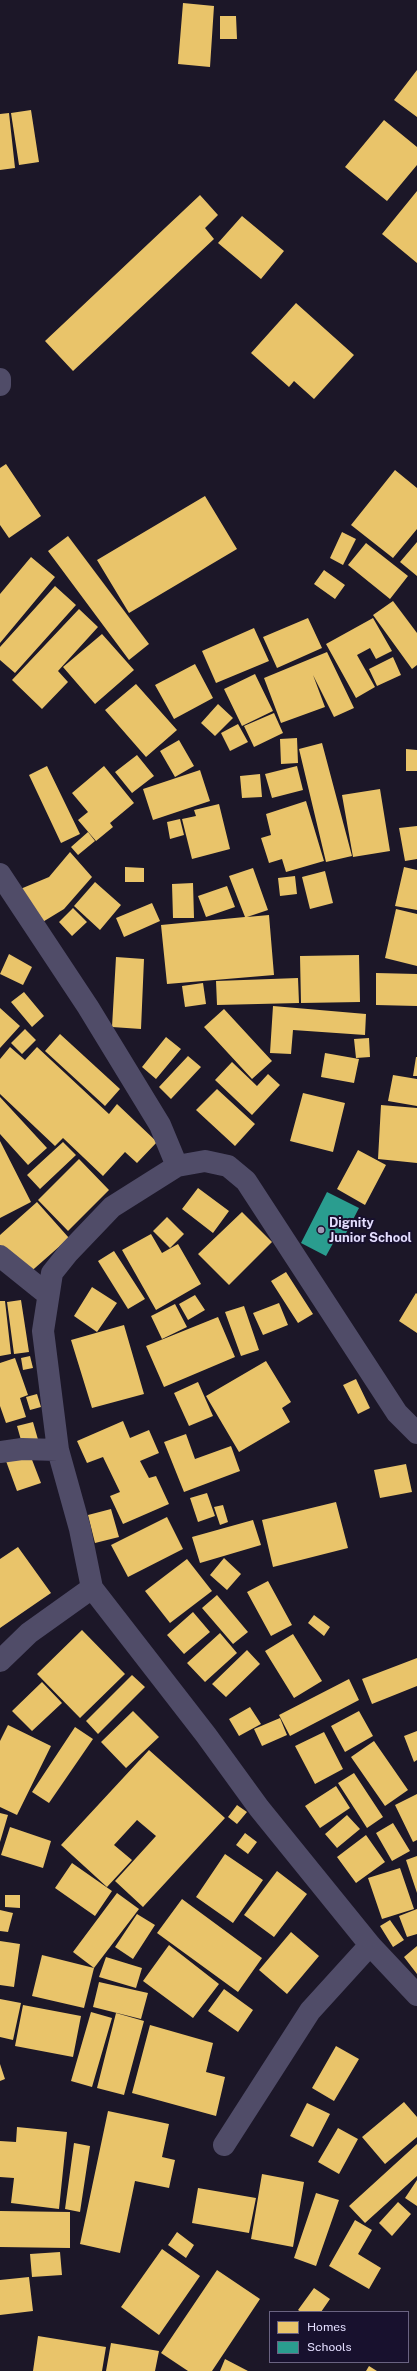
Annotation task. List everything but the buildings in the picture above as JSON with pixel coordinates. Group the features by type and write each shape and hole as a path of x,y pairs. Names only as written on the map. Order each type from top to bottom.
{"street":[{"path":"0,379 0,385"},
{"path":"0,874 88,1007 160,1125 177,1166"},
{"path":"417,1433 397,1413 246,1181 228,1166 205,1161 177,1166 112,1207 68,1253 52,1274 47,1294 43,1331 58,1450 80,1529 92,1588 206,1735 259,1808 370,1945 417,1995"},
{"path":"0,1256 47,1294"},
{"path":"0,1452 22,1449 58,1450"},
{"path":"0,1661 29,1633 92,1588"},
{"path":"224,2146 310,2011 370,1945"}],"place":[{"name":"Dignity Junior School","path":"321,1230"}]}
